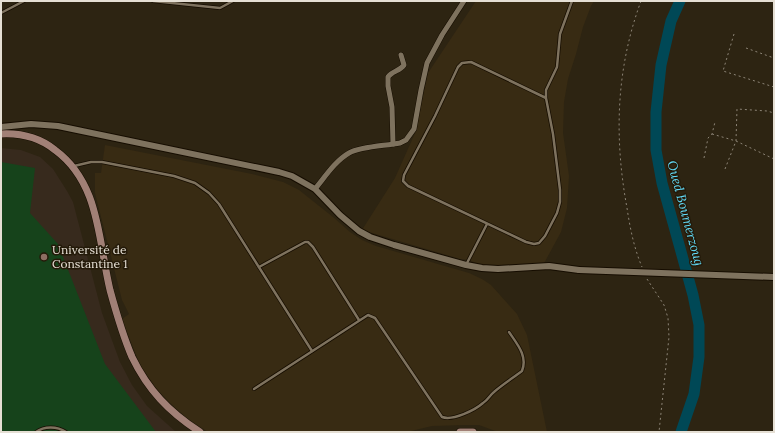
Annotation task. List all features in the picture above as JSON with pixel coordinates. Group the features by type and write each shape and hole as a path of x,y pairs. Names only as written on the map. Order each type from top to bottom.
{"main road":[{"path":"1,134 16,134 33,138 50,145 74,166 83,180 91,201 110,290 132,356 141,375 159,399 178,417 200,432"},
{"path":"460,432 474,432"}],"street":[{"path":"315,189 332,169 349,153 358,150 400,143 406,140 414,129 427,63 442,35 464,1"},
{"path":"393,144 392,107 388,77 393,72 404,66 401,55"},
{"path":"1,127 31,124 58,126 279,172 292,176 315,189 340,215 359,231 370,237 466,265 498,269 549,266 579,270 774,277"}],"lane":[{"path":"1,13 24,1"},
{"path":"153,1 220,8 233,1"},
{"path":"546,98 471,62 462,63 458,67 435,116 404,175 404,181 408,186 526,242 534,244 539,243 545,236 557,214 560,202 560,190 553,134 546,98 546,90 557,67 560,34 572,1"},
{"path":"74,166 92,162 102,162 174,176 195,183 209,193 219,204 312,351"},
{"path":"466,265 487,224"},
{"path":"259,267 304,242 308,242 313,247 359,320"},
{"path":"254,389 368,315 375,318 442,417 446,418 464,414 479,406 489,398 492,393 522,371 524,360 522,352 510,332"},
{"path":"36,432 40,429 49,427 64,430 66,432"}],"path":[{"path":"641,1 626,50 621,78 618,115 624,194 638,258 644,270"},
{"path":"734,34 723,71 774,87"},
{"path":"746,48 774,58"},
{"path":"725,169 736,141 737,110 767,111 774,113"},
{"path":"704,158 708,138 712,134 715,122"},
{"path":"712,134 736,141 774,159"},
{"path":"646,276 664,305 668,318 669,337 659,432"}],"shaded area":[{"path":"476,1 594,1 583,27 568,79 564,102 563,133 569,176 567,208 561,232 542,267 481,265 469,260 460,259 362,230 395,178 416,131 428,73"},
{"path":"105,145 252,174 283,182 299,190 362,240 376,246 469,273 482,279 491,285 517,314 527,335 547,432 498,432 479,425 465,425 432,426 407,432 208,432 188,419 156,388 140,365 122,319 129,314 122,300 95,193 95,173 101,173"},
{"name":"Université de Constantine 1","path":"1,148 21,150 40,157 53,169 67,191 73,202 102,313 120,362 132,385 147,406 176,432 1,432"}],"green space":[{"name":"Université de Constantine 1","path":"1,162 35,168 30,213 58,244 105,364 156,432 1,432"}],"waterway":[{"name":"Oued Boumerzoug","path":"680,1 671,21 661,65 656,112 656,150 662,183 693,295 699,325 699,357 694,394 681,432"}],"place":[{"name":"Université de Constantine 1","path":"44,257"}]}
